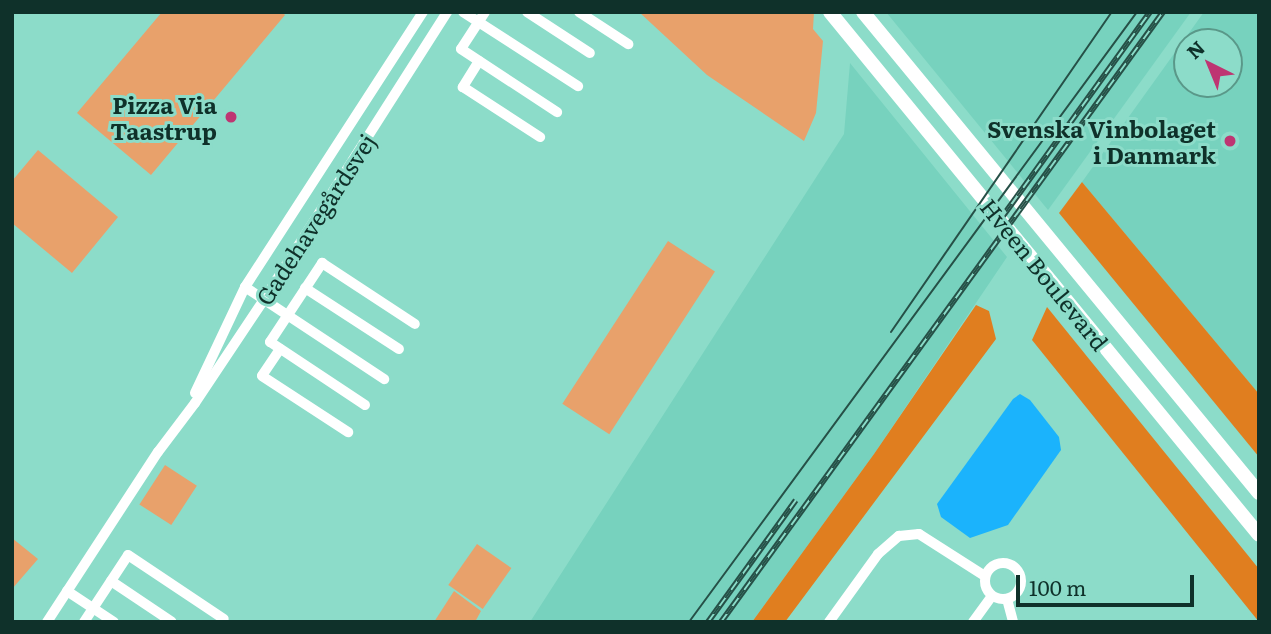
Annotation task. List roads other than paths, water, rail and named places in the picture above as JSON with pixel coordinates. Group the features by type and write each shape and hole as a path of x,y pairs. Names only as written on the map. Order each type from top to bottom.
{"street":[{"name":"Gadehavegårdsvej","path":"178,423 245,287 424,12"},
{"name":"Gadehavegårdsvej","path":"47,622 178,423 263,301 447,12"},
{"path":"463,12 482,17 578,86"},
{"path":"527,12 590,53"},
{"path":"579,12 628,44"},
{"name":"Hveen Boulevard","path":"863,12 1259,493"},
{"name":"Hveen Boulevard","path":"830,13 1259,535"},
{"path":"482,17 461,49 557,112"},
{"path":"479,61 463,87 541,137"},
{"path":"365,405 270,342 321,263 415,324"},
{"path":"245,287 286,317 384,379"},
{"path":"305,288 399,349"},
{"path":"279,349 262,376 348,432"},
{"path":"829,622 878,554 899,536 919,534 985,576"},
{"path":"84,622 128,555 224,619"},
{"path":"997,564 1008,564 1020,575 1020,586 1016,593 1007,599 992,596 986,587 985,576 997,564"},
{"path":"111,581 172,622"},
{"path":"67,591 114,622"},
{"path":"973,622 992,596"},
{"path":"1007,599 1013,622"}],"water":[{"path":"1020,394 1030,400 1059,437 1061,450 1008,525 970,538 941,517 937,504 1013,399"}],"tram line":[{"path":"891,332 1112,12"},
{"path":"689,622 1137,12"}],"railway":[{"path":"1000,220 1150,12"},
{"path":"721,622 1163,12"},
{"path":"708,622 796,500"}],"place":[{"name":"Pizza Via Taastrup","path":"231,117"},
{"name":"Svenska Vinbolaget i Danmark","path":"1230,141"}]}
